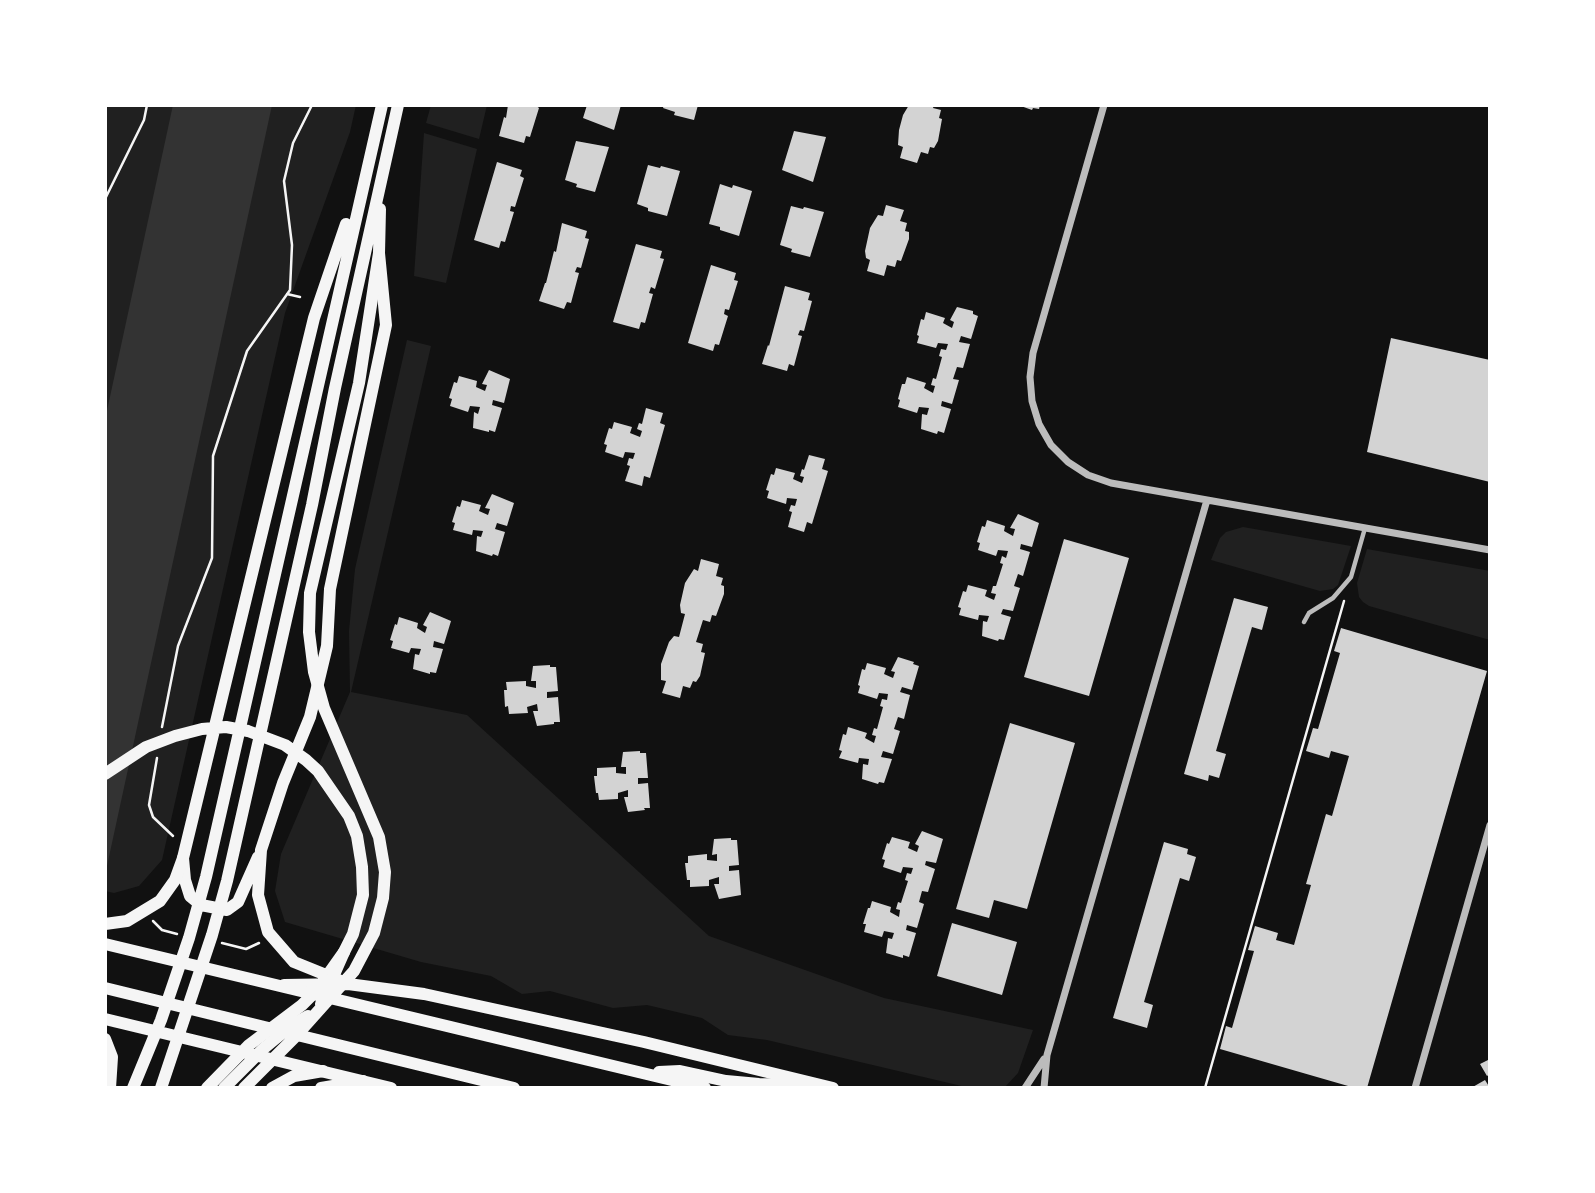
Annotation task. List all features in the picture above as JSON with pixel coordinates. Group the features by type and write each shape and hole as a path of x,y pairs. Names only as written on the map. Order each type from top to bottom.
{"main road":[{"path":"133,1088 161,1020 206,877 382,105"},
{"path":"162,1088 227,881 398,105"},
{"path":"105,924 127,920 160,901 175,880 183,858 314,318 366,167"},
{"path":"244,1088 295,1037 354,971 374,933 383,898 385,872 379,837 324,708 314,672 309,632 309,605 321,542 359,383 379,253 382,170"},
{"path":"183,858 185,880 190,895 201,905 227,910 238,902 261,850 283,783 310,716 327,646 330,589 386,325 379,253"},
{"path":"105,774 146,747 193,732 226,727 248,731 285,745 306,760 334,791 357,836 363,895 353,934 319,1010 292,1025 263,1049 224,1088"},
{"path":"261,850 258,895 268,932 294,962 348,984"},
{"path":"105,944 705,1088"},
{"path":"207,1088 249,1045 302,1005 317,990 344,952"},
{"path":"270,985 348,984 424,994 643,1042 833,1088"},
{"path":"105,988 514,1088"},
{"path":"105,1019 391,1088"},
{"path":"105,1039 112,1057 110,1088"},
{"path":"272,1088 294,1076 323,1071"},
{"path":"642,1073 680,1071 726,1081 818,1085"},
{"path":"321,1088 363,1081"}],"street":[{"path":"1104,105 1034,354 1030,377 1032,401 1039,424 1051,445 1068,462 1088,475 1111,483 1490,550"},
{"path":"1044,1088 1047,1055 1207,500"},
{"path":"1415,1088 1490,825"},
{"path":"1025,1088 1047,1055"}],"lane":[{"path":"1304,622 1309,613 1333,598 1351,578 1365,528"}],"path":[{"path":"105,199 144,120 147,105"},
{"path":"160,738 178,646 212,558 213,456 247,351 290,290 292,245 284,181 293,143 313,105"},
{"path":"287,294 300,297"},
{"path":"1205,1088 1351,578"},
{"path":"158,751 149,805 153,817 173,836"}],"shaded area":[{"path":"105,105 356,105 350,132 285,313 162,860 139,886 114,893 105,891"},
{"path":"173,105 272,105 105,875 105,420"},
{"path":"431,105 487,105 479,139 426,123"},
{"path":"424,133 477,149 446,283 414,276"},
{"path":"407,340 431,346 351,692 467,715 709,936 884,998 1033,1030 1018,1073 1005,1087 970,1088 767,1040 728,1035 702,1018 647,1005 613,1008 550,991 522,994 491,976 421,962 285,922 275,891 281,854 350,692 349,631 355,569"},
{"path":"1243,527 1351,546 1338,585 1333,589 1320,591 1211,560 1220,538 1226,532"},
{"path":"1367,549 1490,571 1490,640 1369,606 1363,602 1359,597 1357,583"}],"building":[{"path":"508,105 535,105 539,108 530,137 526,136 524,143 499,136"},
{"path":"587,105 621,105 614,130 583,118"},
{"path":"664,105 698,105 694,120 674,115 675,112 663,108"},
{"path":"909,105 934,105 933,108 941,110 938,141 934,148 930,147 928,154 921,152 917,163 900,158 903,147 898,145 903,115"},
{"path":"1018,105 1040,105 1039,109 1032,110"},
{"path":"794,131 826,137 813,182 782,170"},
{"path":"576,141 609,147 595,192 576,187 577,184 565,180"},
{"path":"497,162 522,170 520,176 524,178 515,207 511,206 510,211 514,212 505,242 501,241 499,248 474,240"},
{"path":"648,165 680,171 667,216 648,211 648,208 637,204"},
{"path":"720,184 752,191 739,236 709,224"},
{"path":"886,205 904,210 900,221 907,223 905,231 909,232 909,239 901,261 897,260 895,267 887,265 884,276 867,271 870,260 866,258 865,251 870,228 878,215 883,216"},
{"path":"791,206 824,212 810,257 791,252 792,249 780,245"},
{"path":"562,223 587,231 585,238 589,239 581,268 577,267 575,272 579,273 571,303 567,302 564,309 539,301 554,251 556,252"},
{"path":"636,244 662,251 660,258 664,259 655,289 651,287 649,293 653,294 645,323 641,322 639,329 613,322"},
{"path":"711,265 736,273 734,280 738,281 729,310 725,309 724,314 728,316 719,345 715,344 713,351 688,343"},
{"path":"785,286 810,293 808,300 812,301 804,331 800,330 798,335 802,336 794,366 789,364 787,371 762,364"},
{"path":"957,307 973,311 973,314 978,316 971,339 961,336 959,342 970,344 963,368 957,367 953,379 959,380 952,404 942,401 941,406 951,409 944,433 938,431 937,434 921,429 922,414 927,415 929,408 919,407 917,413 898,407 898,399 907,377 926,383 924,388 933,393 935,386 931,385 933,378 936,379 942,357 939,356 941,349 946,350 948,344 938,343 936,348 917,343 921,319 924,320 926,312 945,318 943,323 952,328 954,322 950,320"},
{"path":"1391,338 1490,360 1490,482 1367,452"},
{"path":"489,370 510,379 504,403 493,400 492,405 502,408 495,432 473,428 474,412 478,414 480,407 470,406 468,412 450,406 452,399 449,398 459,376 477,381 476,387 485,391 487,385 482,384"},
{"path":"646,408 663,413 660,423 665,425 650,478 644,476 642,486 625,481 630,466 627,465 629,458 633,459 635,453 625,452 623,458 605,452 607,445 604,444 614,422 632,427 630,433 640,437 642,431 637,429 639,423 642,424"},
{"path":"809,455 825,459 822,469 828,471 812,524 807,522 804,532 788,527 792,512 789,511 791,505 795,506 797,499 787,498 786,504 767,498 769,491 766,490 776,468 795,473 793,479 802,483 804,477 800,476"},
{"path":"492,494 514,503 507,526 497,523 495,529 505,532 498,556 476,551 477,536 481,537 483,531 473,530 472,535 453,530 455,523 452,522 462,500 481,505 479,511 488,515 490,509 485,508"},
{"path":"1018,514 1039,523 1032,547 1021,544 1020,549 1030,552 1023,576 1018,574 1014,586 1020,588 1013,611 1003,609 1001,614 1011,617 1004,640 998,641 982,636 983,621 987,622 989,616 979,615 978,620 959,615 961,608 958,607 968,585 987,590 985,596 994,600 996,594 991,593 993,586 996,586 1003,564 1000,563 1002,556 1006,558 1008,551 998,550 996,556 978,550 980,543 977,542 987,520 1005,526 1004,531 1013,536 1015,529 1010,528"},
{"path":"1064,539 1129,558 1089,696 1024,677"},
{"path":"701,559 719,564 716,576 723,578 721,585 724,586 724,594 716,616 712,615 710,622 703,620 696,642 703,644 701,652 705,653 700,676 696,682 693,681 690,688 683,686 680,698 662,693 666,681 661,680 661,664 669,642 674,636 679,637 685,614 681,613 680,605 685,583 694,569 698,571"},
{"path":"1234,598 1268,607 1262,630 1252,627 1216,751 1226,754 1219,778 1209,775 1208,781 1184,774"},
{"path":"430,612 451,621 444,644 434,641 433,647 443,649 436,673 430,674 413,669 415,654 419,655 421,649 411,648 409,653 391,648 393,641 390,640 399,617 418,623 417,628 425,633 427,627 423,625"},
{"path":"1341,628 1487,671 1367,1088 1355,1088 1220,1049 1226,1026 1232,1028 1254,951 1248,950 1255,926 1278,933 1276,940 1294,945 1311,885 1306,884 1326,814 1332,816 1349,756 1331,751 1329,758 1306,751 1313,728 1318,729 1340,653 1334,651"},
{"path":"898,657 919,666 912,690 902,687 900,692 910,695 904,719 898,717 894,729 900,731 893,754 883,751 881,757 892,759 884,783 878,784 862,779 863,764 868,765 869,759 859,758 858,763 839,758 842,751 839,750 843,734 846,735 848,727 867,733 865,738 874,743 876,736 872,735 874,728 877,729 883,707 880,706 882,699 887,700 888,694 879,693 877,699 858,693 862,669 865,670 867,663 886,668 884,674 893,678 895,672 891,671"},
{"path":"533,666 556,667 558,691 547,692 547,698 558,697 560,722 537,726 533,711 538,711 537,704 527,707 528,713 509,714 508,706 505,707 506,682 526,681 526,686 536,688 536,681 531,681"},
{"path":"1010,723 1075,743 1027,909 994,900 989,918 956,909"},
{"path":"623,752 646,753 648,778 638,778 638,784 648,783 650,808 628,812 624,797 628,797 628,790 618,793 618,799 599,800 594,776 597,776 597,768 616,767 616,773 626,774 626,767 621,767"},
{"path":"922,831 943,839 936,863 926,861 925,865 935,869 928,892 922,891 919,902 924,904 917,928 907,925 906,930 916,933 909,957 903,955 903,958 886,953 888,938 892,939 894,933 884,931 882,937 864,932 866,924 863,924 872,901 891,907 890,912 899,917 900,910 896,909 898,902 901,903 908,881 905,880 907,873 911,874 913,868 903,867 901,873 883,867 885,860 882,859 892,837 910,842 908,848 917,852 919,846 915,844"},
{"path":"714,839 737,840 739,865 729,866 729,871 739,870 741,895 719,899 714,884 719,884 719,877 709,880 709,886 690,887 685,863 688,863 688,856 707,854 707,860 717,861 717,854 712,855"},
{"path":"1164,842 1188,849 1187,854 1196,857 1189,881 1180,878 1144,1002 1153,1005 1147,1028 1113,1018"},
{"path":"952,923 1017,942 1002,995 937,976"},
{"path":"1490,1059 1490,1074 1487,1076 1480,1064"},
{"path":"1485,1080 1490,1088 1471,1088"}]}
